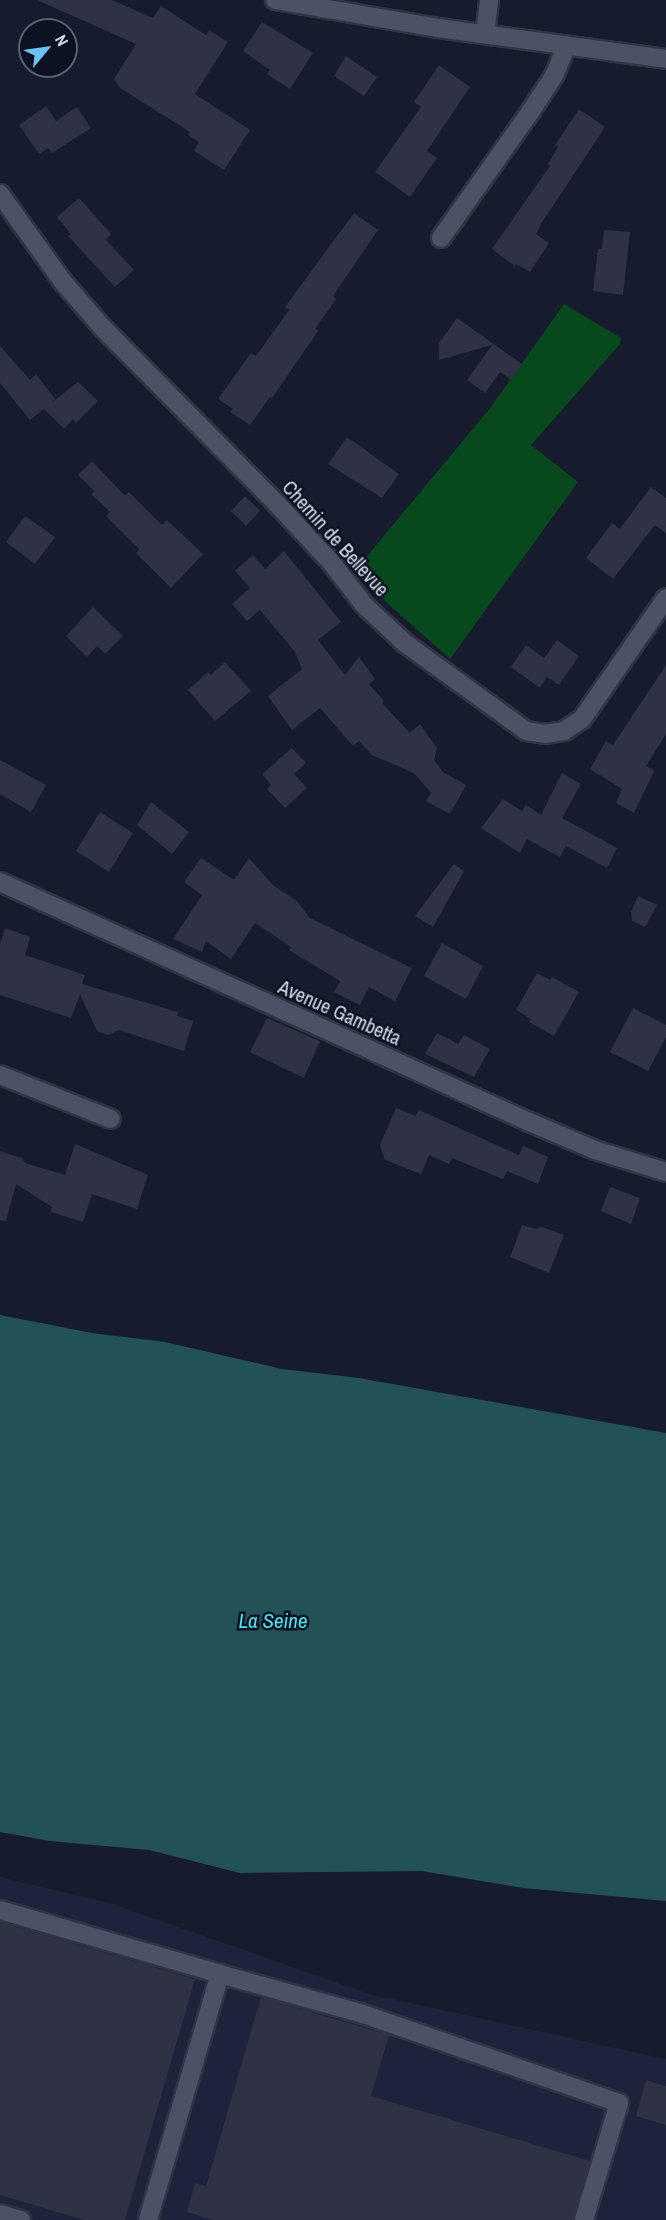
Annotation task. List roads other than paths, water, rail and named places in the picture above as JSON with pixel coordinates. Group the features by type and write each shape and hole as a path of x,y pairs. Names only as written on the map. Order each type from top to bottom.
{"street":[{"path":"276,0 320,9 485,34 666,59"},
{"path":"485,34 489,0"},
{"path":"441,238 531,111 555,74 567,45"},
{"name":"Chemin de Bellevue","path":"0,194 63,282 102,327 276,503 331,562 364,604 406,644 526,730 545,734 564,731 582,719 666,598"},
{"name":"Avenue Gambetta","path":"0,882 527,1121 595,1150 666,1172"},
{"path":"0,1075 111,1119"},
{"path":"0,1910 363,2014 619,2103 585,2220"},
{"path":"148,2220 220,1974"},
{"path":"0,2214 21,2220"}],"water":[{"name":"La Seine","path":"0,1315 92,1333 165,1342 282,1369 359,1378 666,1433 666,1901 523,1888 422,1871 240,1873 149,1850 50,1841 0,1832"}]}
